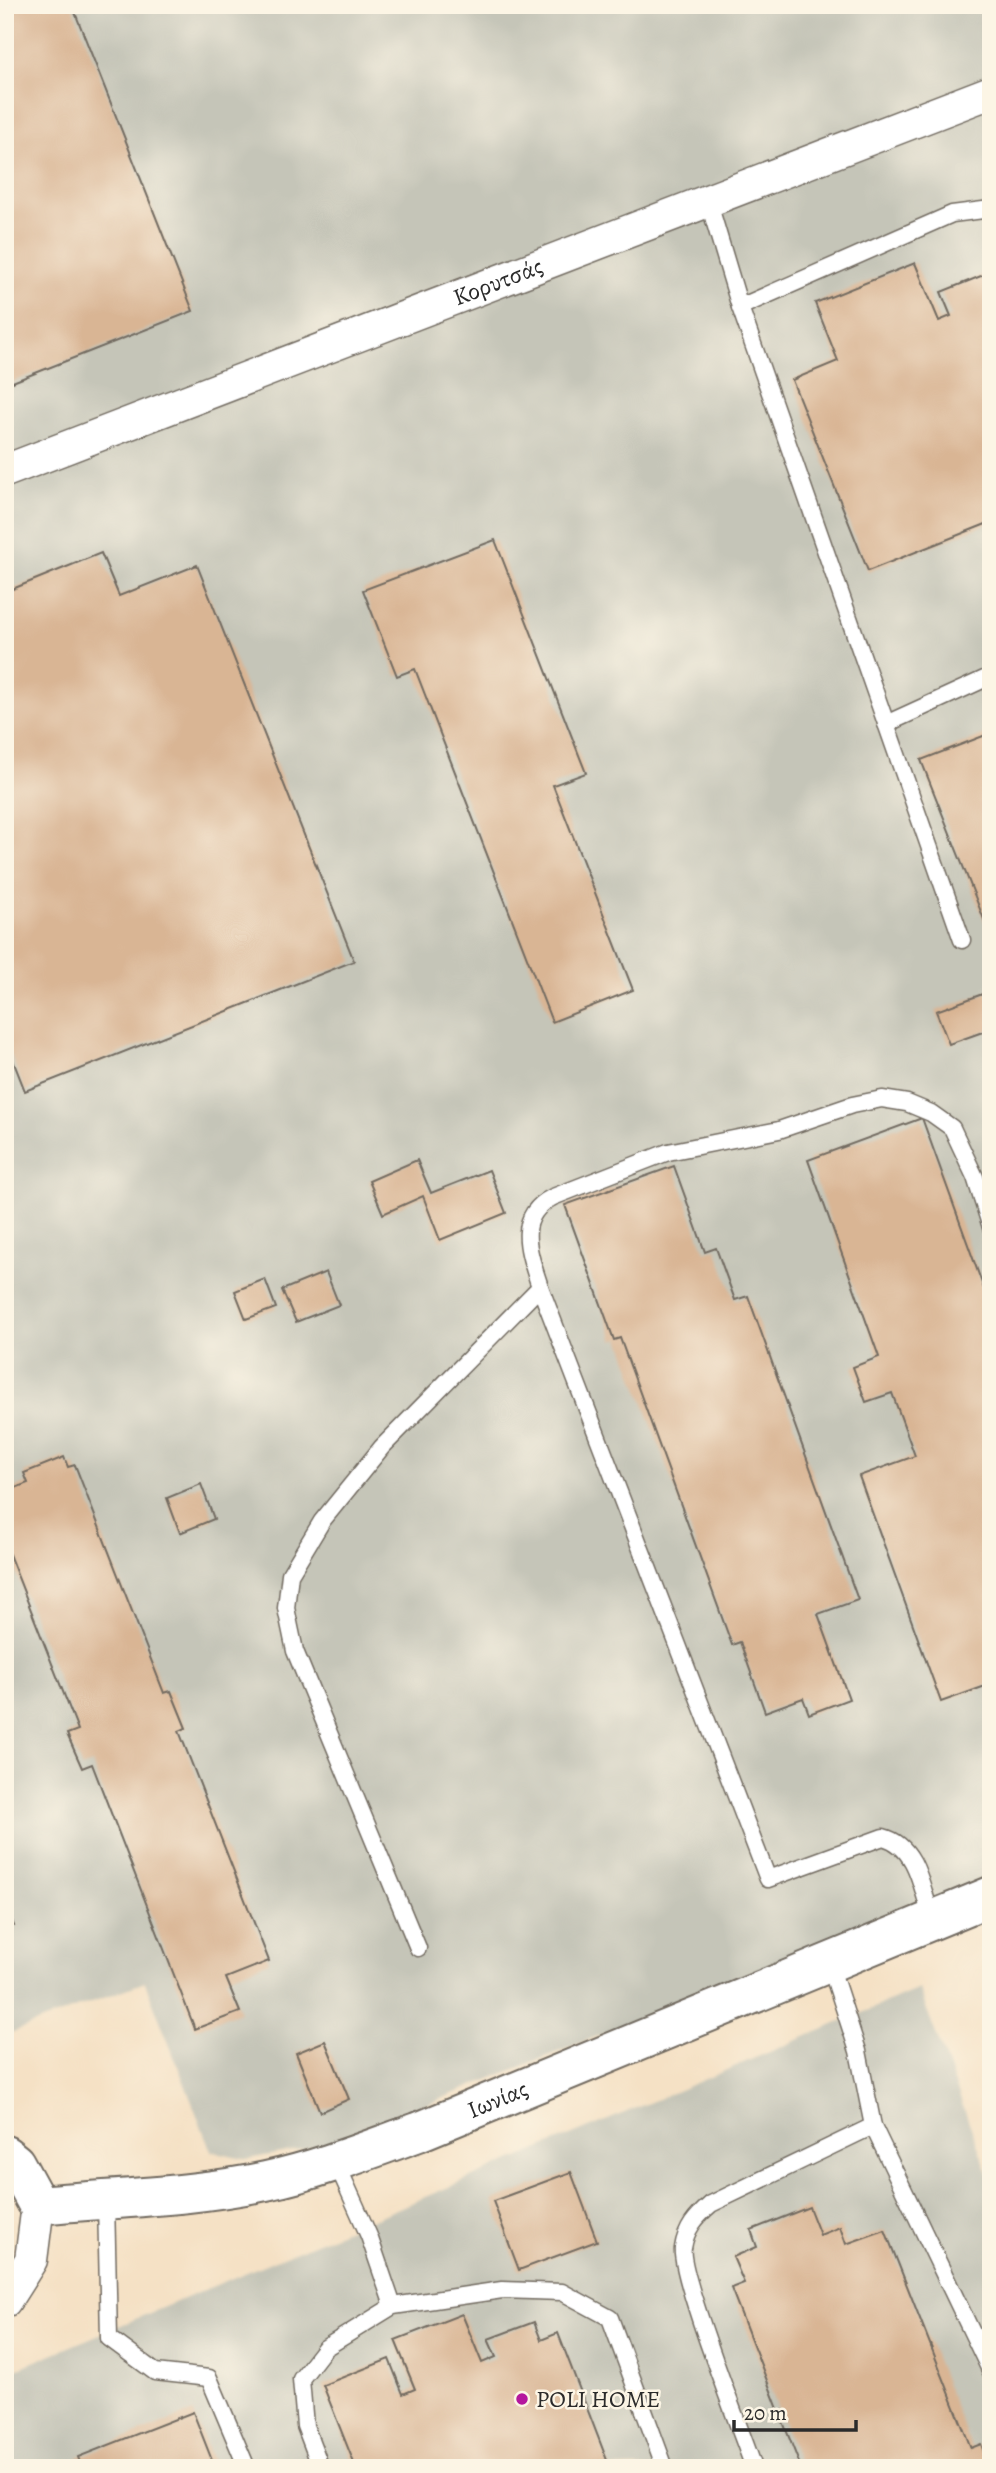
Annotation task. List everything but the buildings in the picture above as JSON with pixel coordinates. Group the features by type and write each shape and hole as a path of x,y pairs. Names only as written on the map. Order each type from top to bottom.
{"street":[{"name":"Κορυτσάς","path":"5,471 991,92"},
{"name":"Ιωνίας","path":"38,2205 190,2192 265,2181 336,2162 991,1896"},
{"path":"5,2155 15,2163 38,2205 31,2260 5,2301"}],"lane":[{"path":"708,200 740,307 962,940"},
{"path":"740,307 952,214 991,209"},
{"path":"886,724 991,676"},
{"path":"932,1920 911,1856 904,1846 883,1837 768,1878 540,1287 526,1239 531,1222 548,1200 668,1152 779,1130 852,1105 882,1099 907,1103 931,1113 951,1128 975,1177 991,1227"},
{"path":"418,1948 295,1651 286,1608 290,1574 322,1521 382,1447 540,1287"},
{"path":"830,1962 858,2051 873,2126 991,2372"},
{"path":"754,2468 692,2290 682,2250 692,2220 711,2204 873,2126"},
{"path":"336,2162 369,2236 393,2306"},
{"path":"106,2199 108,2338 155,2372 209,2378 247,2468"},
{"path":"321,2468 304,2426 302,2379 325,2348 393,2306 502,2290 562,2292 610,2318 665,2468"}],"shaded area":[{"path":"5,5 991,5 991,1879 325,2145 248,2159 211,2151 145,1982 5,2035"},
{"path":"919,1989 991,2181 991,2468 5,2468 5,2374"}],"place":[{"name":"POLI HOME","path":"522,2399"}]}
